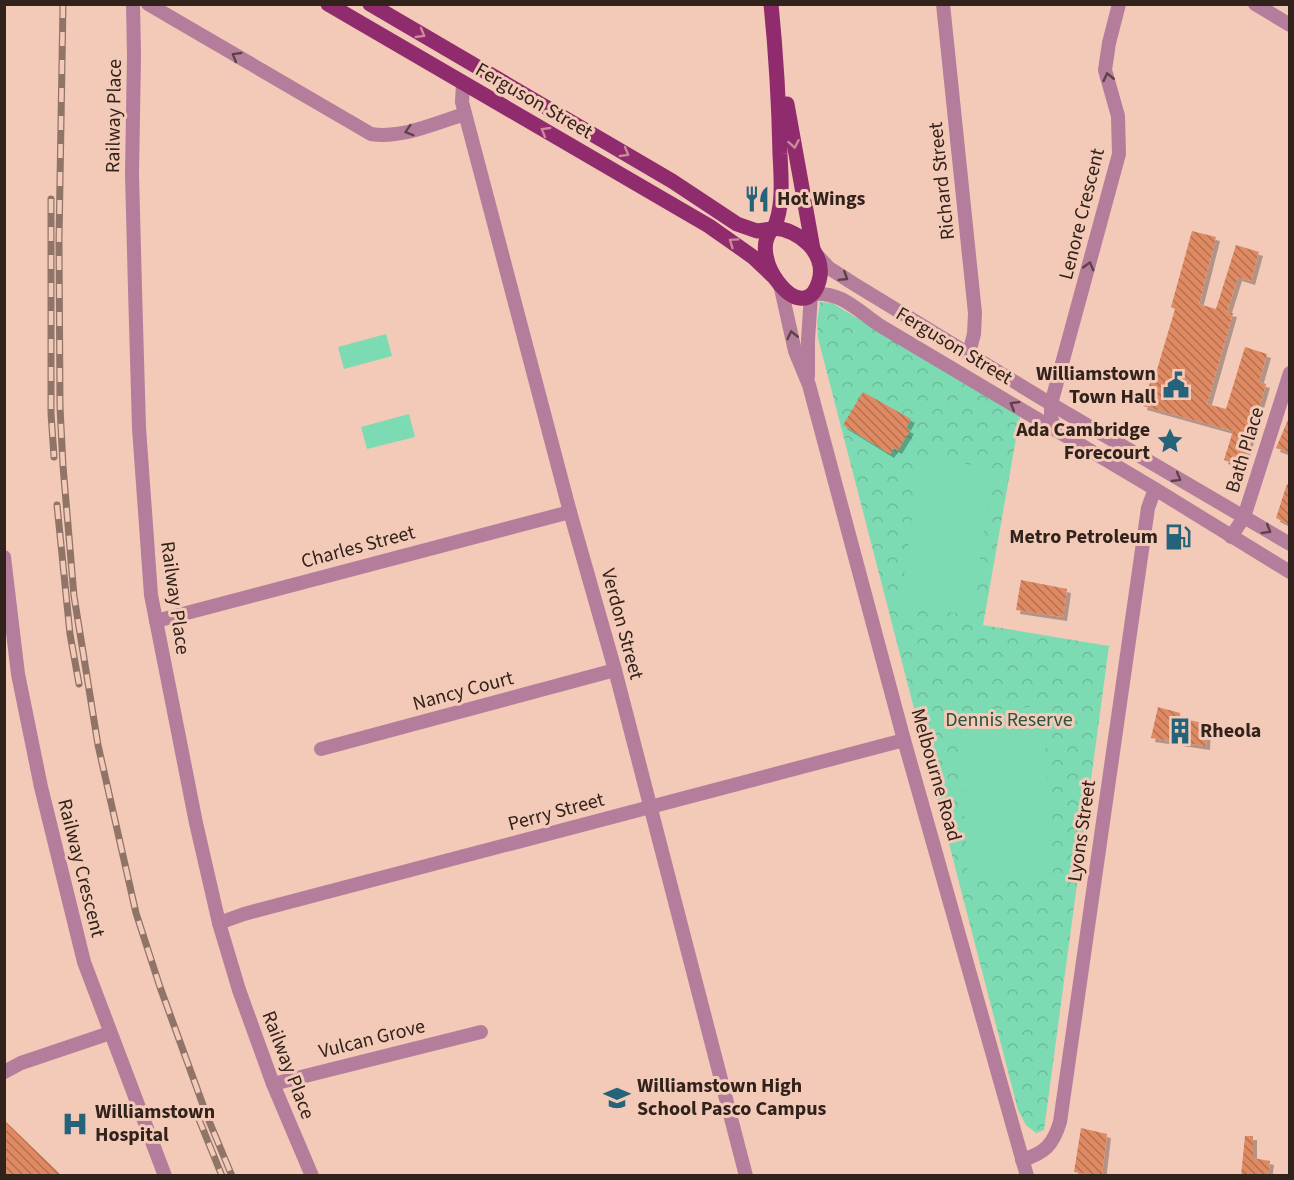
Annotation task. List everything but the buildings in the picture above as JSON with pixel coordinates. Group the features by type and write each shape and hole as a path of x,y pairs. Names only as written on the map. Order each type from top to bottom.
{"main road":[{"name":"Ferguson Street","path":"328,4 709,226 753,257 777,281"},
{"name":"Ferguson Street","path":"370,4 672,181 737,224 757,231 773,228"},
{"path":"771,4 781,190 778,213 768,237 766,256 777,281 786,292 802,298 811,294 818,286 821,275 820,263 815,252 775,45"},
{"path":"463,84 475,65"},
{"path":"773,228 786,230 815,252"}],"street":[{"name":"Railway Place","path":"133,4 132,185 139,405 151,595 196,823 219,924 239,990 273,1084 312,1176"},
{"path":"148,4 371,134 396,135 465,114"},
{"name":"Richard Street","path":"943,4 975,313 974,334 969,352"},
{"name":"Lenore Crescent","path":"1056,430 1051,418 1052,404 1119,154 1118,116 1105,70 1119,4"},
{"path":"1255,4 1290,25"},
{"name":"Verdon Street","path":"463,84 461,95 465,114 570,512 615,670 746,1176"},
{"name":"Ferguson Street","path":"815,252 823,263 836,273 1290,544"},
{"name":"Melbourne Road","path":"777,281 798,361 809,385 904,740 1027,1176"},
{"name":"Ferguson Street","path":"811,294 824,293 842,298 879,326 1155,489 1290,572"},
{"name":"Melbourne Road","path":"809,385 808,339 811,294"},
{"name":"Bath Place","path":"1231,537 1244,517 1290,373"},
{"name":"Lyons Street","path":"1022,1160 1037,1155 1049,1146 1055,1138 1060,1122 1148,508 1155,489"},
{"name":"Charles Street","path":"156,621 570,512"},
{"name":"Railway Crescent","path":"4,557 18,674 40,787 84,962 165,1176"},
{"name":"Nancy Court","path":"321,749 615,670"},
{"name":"Perry Street","path":"219,924 244,914 904,740"},
{"name":"Vulcan Grove","path":"273,1084 481,1032"},
{"path":"7,1066 110,1033"}],"green space":[{"name":"Dennis Reserve","path":"820,302 832,303 1020,416 983,625 1109,646 1044,1130 1036,1133 1026,1125 1018,1110 818,338 817,322"},
{"path":"386,334 392,356 344,369 338,347"},
{"path":"409,414 415,437 367,449 361,427"},
{"path":"920,457 993,468 972,615 900,606"},
{"path":"1043,706 1053,873 968,878 958,712"}],"railway":[{"path":"63,4 59,239 60,407 74,596 98,745 136,913 207,1116 232,1176"},
{"path":"51,199 51,413 54,457"},
{"path":"57,505 70,634 79,684"},
{"path":"198,1117 222,1176"}],"place":[{"name":"Hot Wings","path":"757,199"},
{"name":"Williamstown Town Hall","path":"1176,385"},
{"name":"Ada Cambridge Forecourt","path":"1170,441"},
{"name":"Metro Petroleum","path":"1178,537"},
{"name":"Rheola","path":"1180,731"},
{"name":"Williamstown High School Pasco Campus","path":"617,1098"},
{"name":"Williamstown Hospital","path":"75,1124"}]}
